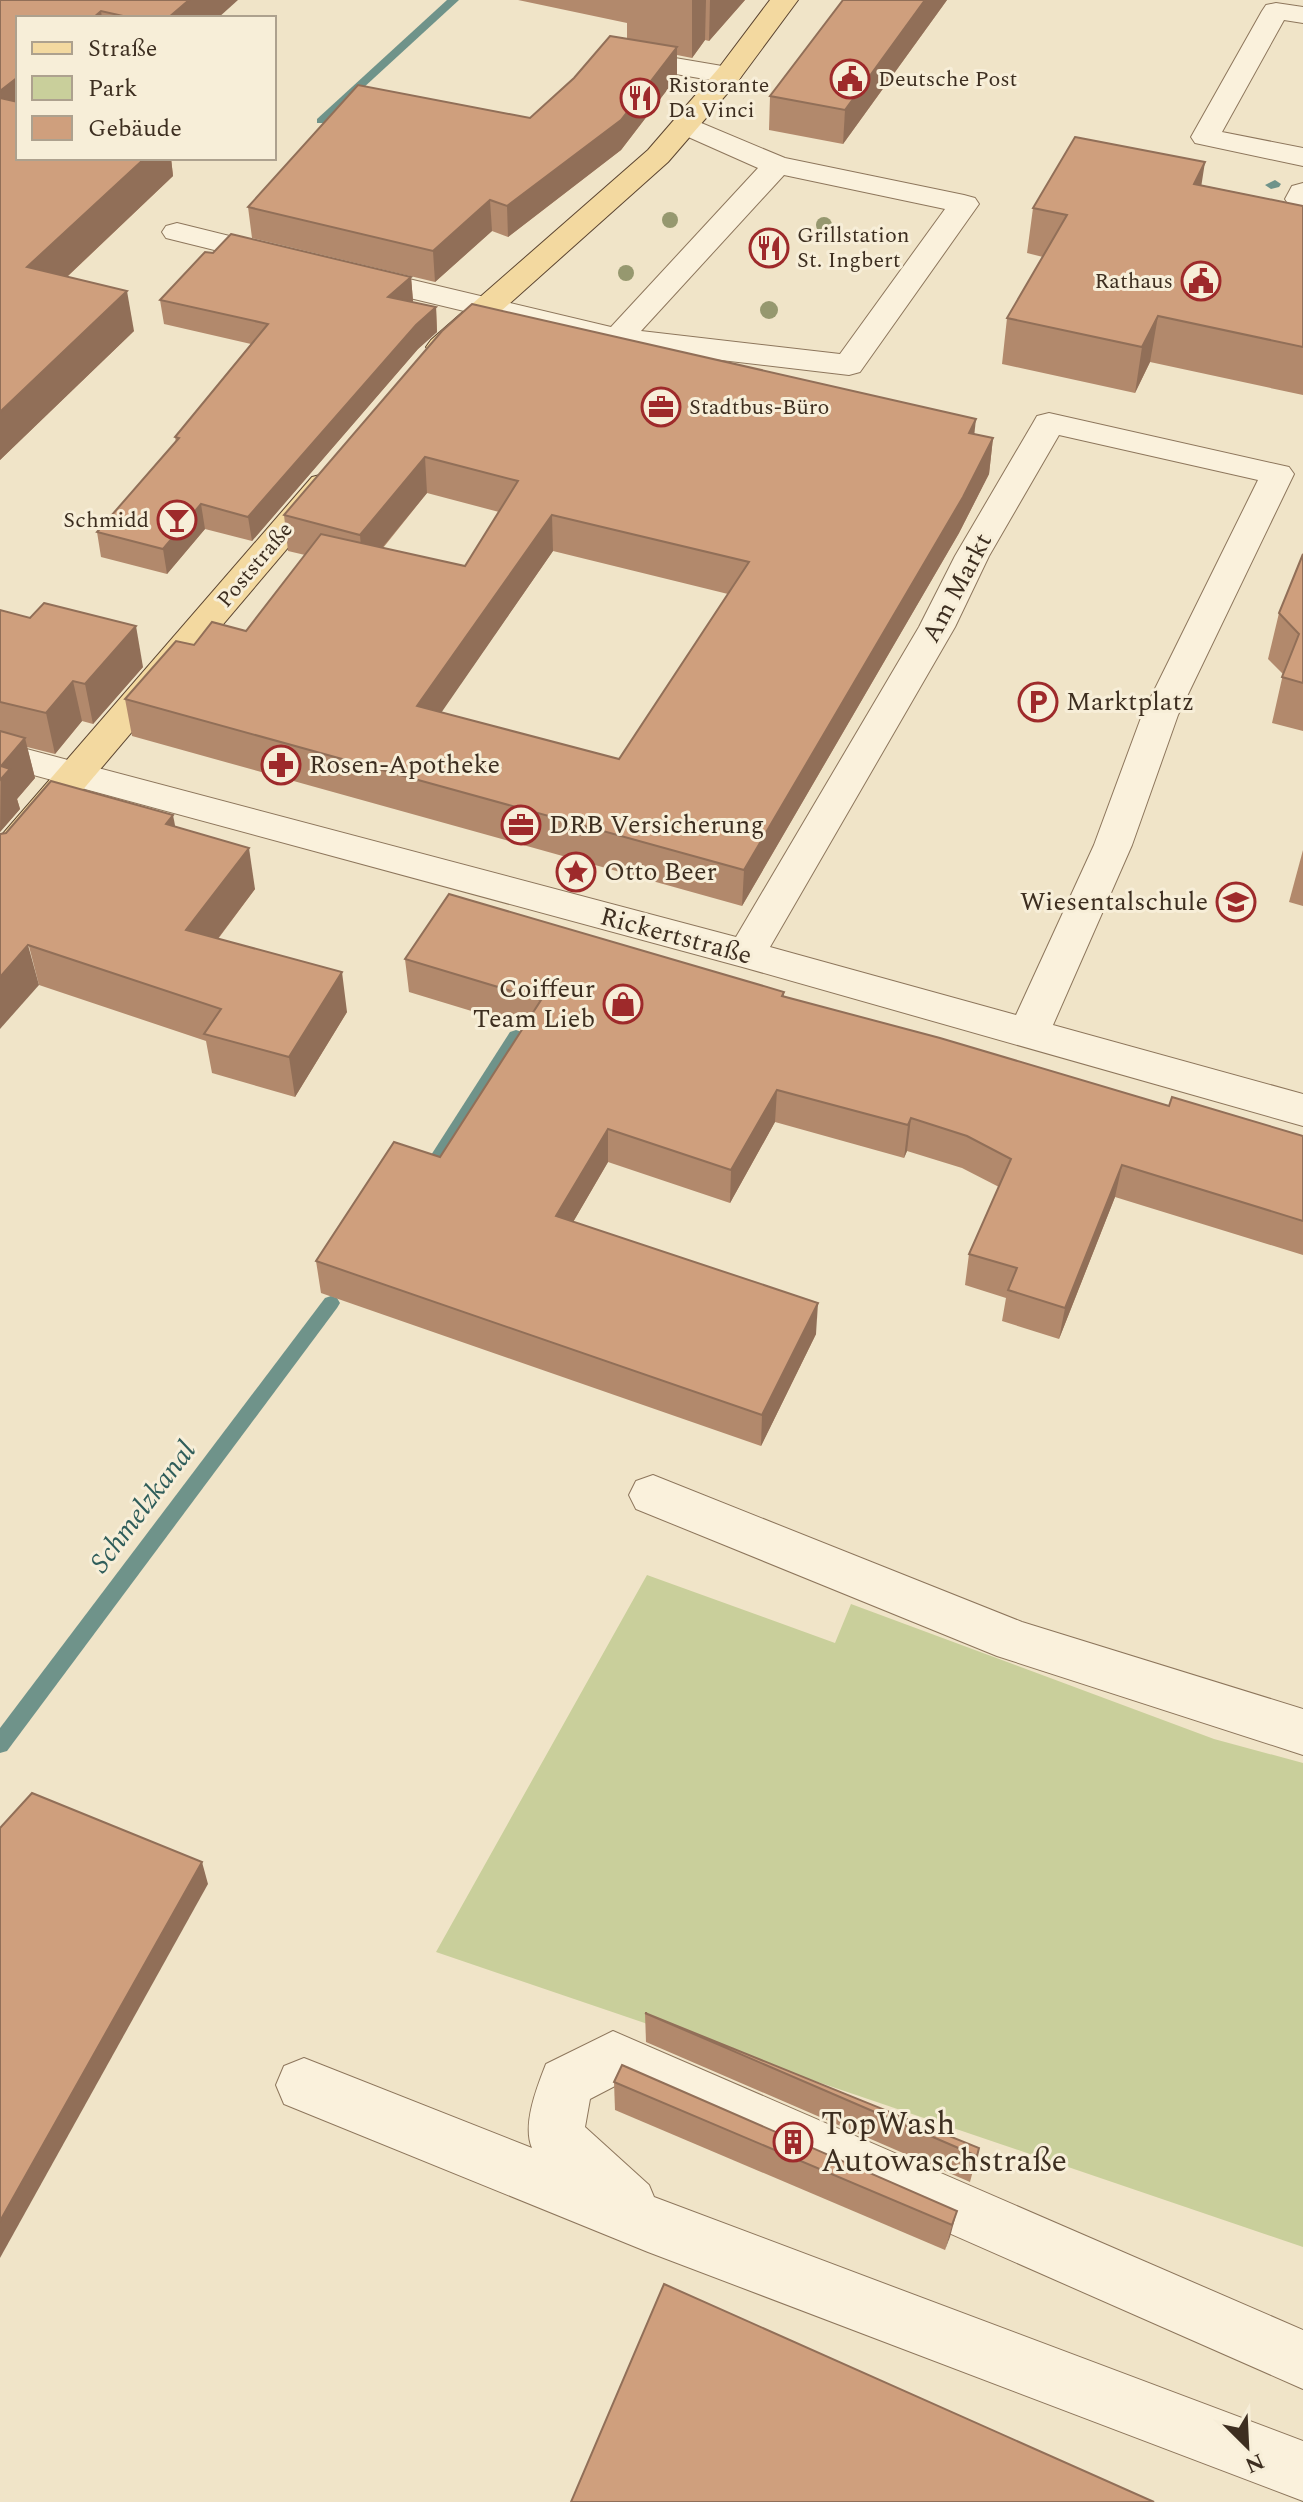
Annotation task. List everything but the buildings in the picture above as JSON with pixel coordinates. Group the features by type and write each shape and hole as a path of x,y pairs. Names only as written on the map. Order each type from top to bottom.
{"main road":[{"path":"421,370 485,306 628,187 687,126 784,0"},
{"name":"Poststraße","path":"0,862 340,464"}],"street":[{"path":"1303,15 1276,11 1205,137 1303,157"},
{"path":"608,55 728,75"},
{"path":"177,232 618,338 849,365 964,204 777,165 687,126"},
{"path":"618,338 777,165"},
{"path":"1303,192 1300,199 1303,200"},
{"name":"Am Markt","path":"746,954 937,627 972,556 1049,423 1290,477 1160,715 1113,845 1029,1032"},
{"name":"Rickertstraße","path":"0,754 746,954 1303,1110"},
{"path":"653,1495 1014,1641 1303,1732"},
{"path":"648,2223 555,2137 566,2083 613,2058 1303,2360"},
{"path":"304,2085 648,2223 1303,2471"}],"green space":[{"path":"647,1575 835,1643 851,1604 1214,1739 1303,1763 1303,2247 436,1952"}],"waterway":[{"path":"321,121 453,0"},
{"name":"Schmelzkanal","path":"1271,185 1275,184"},
{"name":"Schmelzkanal","path":"439,1157 516,1036"},
{"name":"Schmelzkanal","path":"0,1744 331,1303"}],"place":[{"name":"Deutsche Post","path":"850,79"},
{"name":"Ristorante Da Vinci","path":"640,98"},
{"name":"Grillstation St. Ingbert","path":"769,248"},
{"name":"Rathaus","path":"1201,281"},
{"name":"Stadtbus-Büro","path":"661,407"},
{"name":"Schmidd","path":"177,520"},
{"name":"Marktplatz","path":"1038,702"},
{"name":"Rosen-Apotheke","path":"281,765"},
{"name":"DRB Versicherung","path":"521,825"},
{"name":"Otto Beer","path":"576,872"},
{"name":"Wiesentalschule","path":"1236,902"},
{"name":"Coiffeur Team Lieb","path":"623,1004"},
{"name":"TopWash Autowaschstraße","path":"793,2142"}]}
